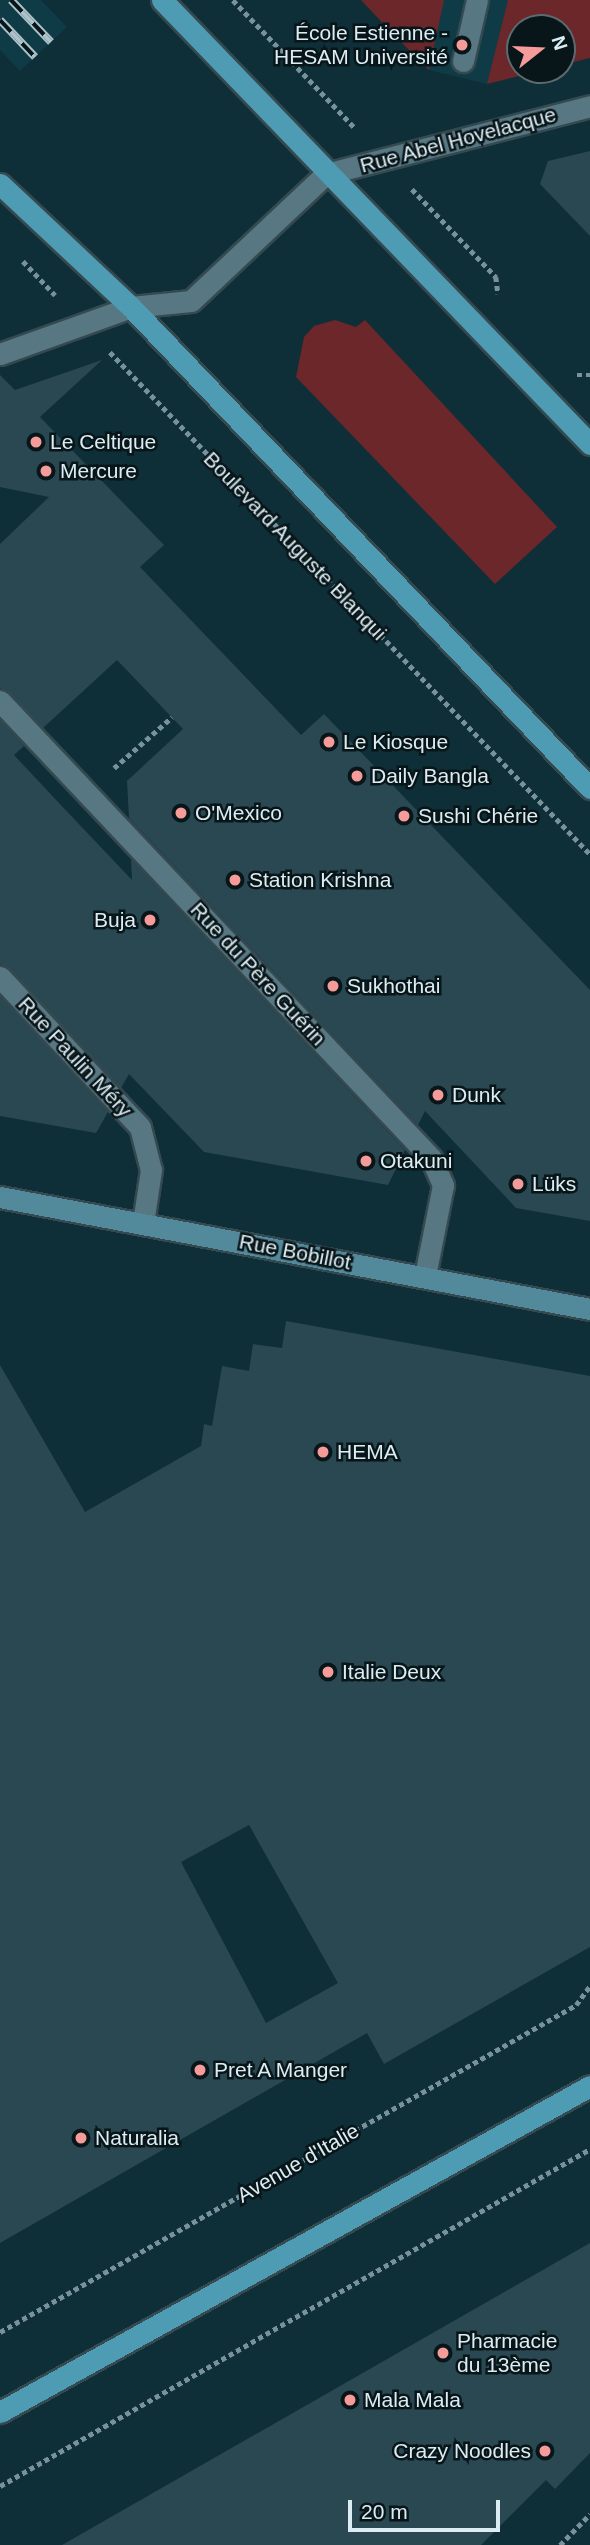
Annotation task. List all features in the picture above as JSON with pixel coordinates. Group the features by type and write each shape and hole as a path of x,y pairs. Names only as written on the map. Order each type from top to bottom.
{"main road":[{"path":"162,0 326,174 590,444"},
{"path":"0,184 131,307 590,788"},
{"path":"0,2412 590,2086"}],"street":[{"path":"463,61 477,0"},
{"name":"Rue Abel Hovelacque","path":"326,174 590,106"},
{"path":"0,354 131,307 191,301 326,174"},
{"name":"Rue du Père Guérin","path":"0,701 431,1158 443,1185 425,1276"},
{"name":"Rue Paulin Méry","path":"0,977 140,1127 150,1170 143,1223"},
{"name":"Rue Bobillot","path":"0,1198 590,1309"}],"path":[{"path":"233,0 347,119"},
{"name":"Boulevard Auguste Blanqui","path":"17,255 590,854"},
{"path":"103,777 172,717"},
{"name":"Avenue d'Italie","path":"0,2332 576,2005 590,1986"},
{"path":"0,2486 590,2150"},
{"path":"560,2545 590,2514"}],"shaded area":[{"path":"0,0 41,0 67,27 20,71 0,50"},
{"name":"École Estienne - HESAM Université","path":"361,0 590,0 576,14 506,14 506,79 487,84 429,70"},
{"path":"361,0 444,0 429,70 392,33"},
{"path":"508,0 590,0 590,58 576,62 576,14 506,14 506,79 487,84"},
{"path":"335,320 356,327 365,320 557,527 495,584 296,377 304,337 314,326"}],"building":[{"path":"590,151 590,236 540,184 548,161"},
{"path":"102,360 40,417 164,545 140,567 301,735 324,714 590,990 590,1221 516,1208 425,1111 418,1125 129,818 127,781 183,729 117,660 43,728 0,688 0,544 49,497 0,487 0,375 15,390"},
{"path":"0,720 24,746 14,755 58,802 132,880 131,859 405,1150 388,1185 204,1152 129,1074 121,1088 0,964"},
{"path":"0,996 108,1112 96,1133 0,1116"},
{"name":"Italie Deux","path":"286,1321 590,1376 590,1947 384,2064 367,2033 0,2243 0,1365 85,1512 201,1446 204,1424 212,1426 222,1366 249,1371 253,1344 282,1348","holes":["249,1825 338,1983 266,2023 181,1862"]},
{"path":"590,2243 590,2453 555,2489 546,2480 481,2545 62,2545"}],"railway":[{"path":"11,0 51,42"},
{"path":"0,20 35,57"}],"place":[{"name":"École Estienne - HESAM Université","path":"462,45"},
{"name":"Le Celtique","path":"36,442"},
{"name":"Mercure","path":"46,471"},
{"name":"Le Kiosque","path":"329,742"},
{"name":"Daily Bangla","path":"357,776"},
{"name":"O'Mexico","path":"181,813"},
{"name":"Sushi Chérie","path":"404,816"},
{"name":"Station Krishna","path":"235,880"},
{"name":"Buja","path":"150,920"},
{"name":"Sukhothai","path":"333,986"},
{"name":"Dunk","path":"438,1095"},
{"name":"Otakuni","path":"366,1161"},
{"name":"Lüks","path":"518,1184"},
{"name":"HEMA","path":"323,1452"},
{"name":"Italie Deux","path":"328,1672"},
{"name":"Pret A Manger","path":"200,2070"},
{"name":"Naturalia","path":"81,2138"},
{"name":"Pharmacie du 13ème","path":"443,2353"},
{"name":"Mala Mala","path":"350,2400"},
{"name":"Crazy Noodles","path":"545,2451"}]}
